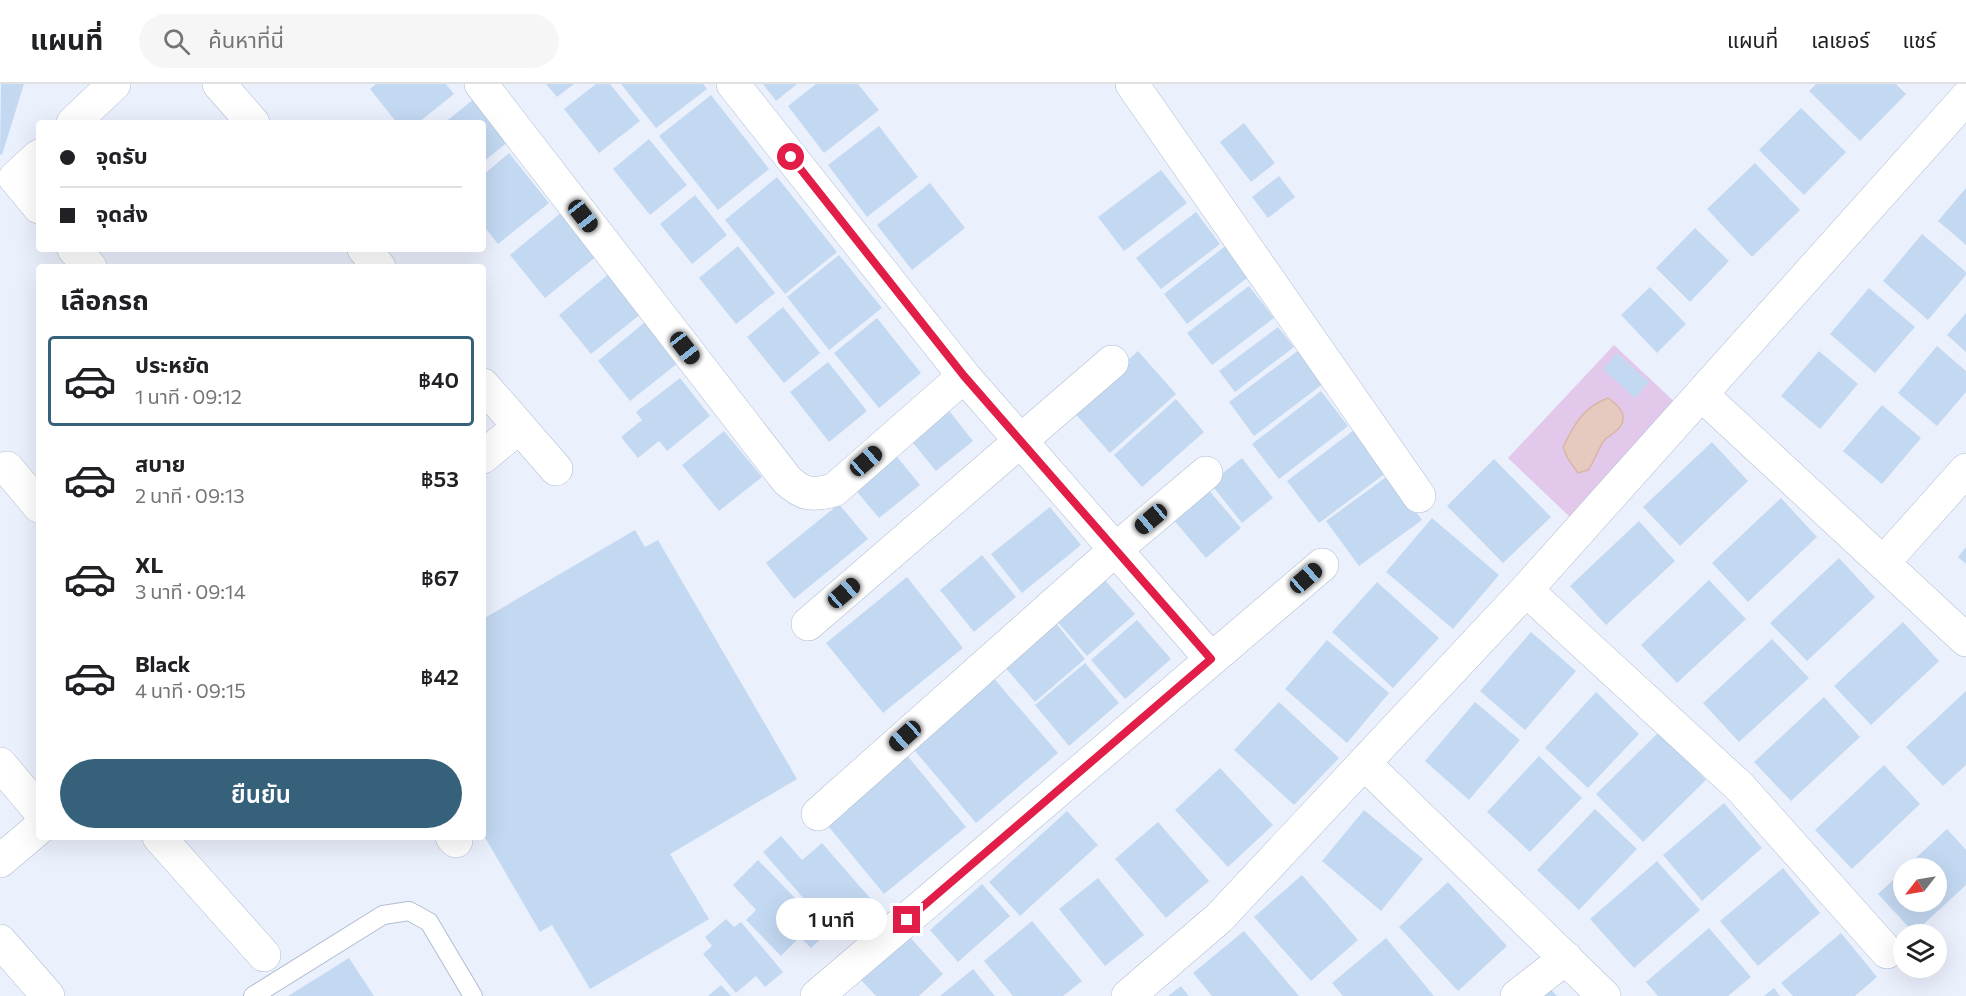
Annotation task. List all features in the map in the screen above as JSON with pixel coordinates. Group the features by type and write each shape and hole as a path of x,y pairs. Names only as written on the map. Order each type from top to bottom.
{"street":[{"path":"76,120 114,84"},
{"path":"219,84 250,120"},
{"path":"481,84 787,480 799,491 818,494 834,490 964,376"},
{"path":"733,84 964,376 1211,659"},
{"path":"1132,84 1419,496"},
{"path":"1128,996 1219,918 1365,764 1526,590 1966,98"},
{"path":"36,159 15,178 36,203"},
{"path":"77,252 87,264"},
{"path":"366,252 376,264"},
{"path":"808,624 1112,362"},
{"path":"486,388 556,469"},
{"path":"1701,394 1966,640"},
{"path":"486,454 519,427"},
{"path":"7,468 36,502"},
{"path":"1883,563 1966,470"},
{"path":"818,814 1115,550 1206,473"},
{"path":"818,996 1322,565"},
{"path":"1526,590 1740,786 1887,952"},
{"path":"0,764 36,806"},
{"path":"1365,764 1604,996"},
{"path":"0,861 36,831"},
{"path":"162,840 264,955"},
{"path":"0,941 48,996"},
{"path":"1517,996 1566,958"}],"lane":[{"path":"253,996 383,915 409,911 429,922 473,996"}],"shaded area":[{"path":"1614,345 1679,406 1572,519 1508,458"},
{"path":"1608,398 1620,409 1623,418 1620,427 1605,439 1588,470 1578,473 1563,447 1571,431 1586,411"}],"building":[{"path":"1,84 24,84 2,155 0,154"},
{"path":"376,84 446,84 454,94 422,120 395,120 370,89"},
{"path":"546,84 574,84 557,97"},
{"path":"596,84 610,84 640,121 599,153 564,109"},
{"path":"621,84 703,84 707,89 656,128"},
{"path":"763,84 797,84 776,101"},
{"path":"816,84 858,84 879,110 824,153 788,106"},
{"path":"1816,84 1896,84 1906,94 1860,141 1809,91"},
{"path":"711,95 769,169 718,210 659,136"},
{"path":"474,99 509,141 486,160 486,120 448,120"},
{"path":"1801,108 1846,152 1804,195 1759,150"},
{"path":"1244,123 1275,163 1251,182 1220,142"},
{"path":"879,126 918,177 867,217 828,165"},
{"path":"649,139 687,185 650,215 613,169"},
{"path":"509,153 549,203 498,244 486,229 486,172"},
{"path":"1755,163 1800,210 1752,257 1707,209"},
{"path":"1161,170 1187,203 1124,251 1098,217"},
{"path":"1279,176 1295,197 1268,218 1252,197"},
{"path":"777,177 837,252 785,294 725,220"},
{"path":"930,183 965,228 912,270 877,225"},
{"path":"1966,188 1966,245 1938,221"},
{"path":"695,195 727,235 692,264 660,224"},
{"path":"562,212 597,256 545,298 510,255"},
{"path":"1196,212 1220,244 1161,289 1136,258"},
{"path":"1695,228 1729,261 1690,302 1656,268"},
{"path":"1922,234 1966,272 1966,275 1928,320 1883,281"},
{"path":"1228,244 1251,275 1187,324 1164,294"},
{"path":"738,246 775,293 736,324 699,278"},
{"path":"839,255 882,308 829,350 787,297"},
{"path":"610,273 642,313 591,354 559,315"},
{"path":"1249,286 1274,318 1212,365 1187,333"},
{"path":"1650,287 1686,324 1657,353 1621,315"},
{"path":"1869,288 1915,327 1875,373 1830,334"},
{"path":"783,307 820,353 784,383 747,337"},
{"path":"1966,313 1966,352 1947,335"},
{"path":"877,318 921,373 879,408 834,353"},
{"path":"645,322 678,363 630,401 598,361"},
{"path":"1278,327 1294,347 1235,392 1219,371"},
{"path":"1307,344 1332,377 1254,436 1229,402"},
{"path":"1937,346 1966,371 1966,392 1937,426 1898,393"},
{"path":"1138,351 1176,394 1110,453 1072,410"},
{"path":"1819,351 1858,384 1820,429 1781,396"},
{"path":"1617,353 1649,382 1635,398 1603,369"},
{"path":"828,362 867,411 829,442 790,392"},
{"path":"680,378 710,416 667,451 659,441 638,458 621,437 642,420 636,412"},
{"path":"1321,391 1348,426 1279,479 1252,444"},
{"path":"1176,399 1204,432 1142,487 1114,455"},
{"path":"1882,405 1921,438 1882,484 1843,451"},
{"path":"947,408 973,441 936,471 909,438"},
{"path":"1354,430 1386,473 1319,523 1287,481"},
{"path":"724,431 762,477 719,511 682,465"},
{"path":"1712,442 1748,481 1680,546 1643,507"},
{"path":"894,453 920,485 879,518 853,487"},
{"path":"1242,458 1273,498 1242,523 1210,483"},
{"path":"1494,459 1551,517 1503,563 1447,506"},
{"path":"1389,475 1422,520 1359,566 1326,521"},
{"path":"1207,488 1241,528 1206,558 1172,518"},
{"path":"1781,498 1817,537 1748,602 1712,563"},
{"path":"839,504 868,539 794,599 766,563"},
{"path":"1050,507 1081,545 1022,593 991,554"},
{"path":"1432,518 1499,575 1453,629 1386,572"},
{"path":"1639,521 1675,561 1606,625 1570,586"},
{"path":"635,530 645,547 658,540 797,779 670,854 709,919 590,989 552,925 540,932 486,839 486,617"},
{"path":"1966,547 1966,564 1958,557"},
{"path":"982,555 1016,597 974,632 940,590"},
{"path":"1839,558 1875,597 1807,661 1770,623"},
{"path":"907,577 963,648 883,713 826,643"},
{"path":"1103,578 1135,614 1087,656 1056,620"},
{"path":"1709,580 1746,619 1677,683 1641,645"},
{"path":"1377,582 1439,638 1393,688 1332,632"},
{"path":"1137,620 1171,659 1125,699 1091,660"},
{"path":"1055,622 1085,659 1035,702 1004,666"},
{"path":"1903,622 1939,661 1871,725 1834,686"},
{"path":"1531,632 1576,671 1525,730 1480,691"},
{"path":"1772,639 1809,678 1739,742 1703,703"},
{"path":"1327,640 1389,693 1347,743 1285,689"},
{"path":"1085,663 1119,703 1069,746 1035,705"},
{"path":"991,675 1058,753 976,823 910,745"},
{"path":"1966,691 1966,765 1943,786 1906,747"},
{"path":"1596,692 1639,734 1588,788 1545,748"},
{"path":"1824,697 1860,737 1791,801 1754,762"},
{"path":"1279,702 1339,758 1294,805 1234,750"},
{"path":"1475,702 1520,740 1469,800 1425,761"},
{"path":"1659,732 1706,780 1643,842 1596,794"},
{"path":"906,754 966,827 884,894 824,821"},
{"path":"1539,756 1582,798 1530,852 1487,812"},
{"path":"1884,765 1920,804 1852,869 1815,830"},
{"path":"1220,768 1273,825 1228,867 1175,810"},
{"path":"1724,803 1762,848 1702,901 1663,855"},
{"path":"1595,809 1637,849 1579,910 1537,870"},
{"path":"1364,810 1423,859 1381,911 1322,861"},
{"path":"1067,811 1098,845 1020,916 989,882"},
{"path":"1158,822 1209,881 1166,918 1115,859"},
{"path":"1947,829 1966,850 1966,885 1947,903 1947,858 1916,858"},
{"path":"781,836 802,860 822,843 870,898 856,911 850,904 827,925 763,852"},
{"path":"758,860 828,932 811,948 800,937 781,956 746,920 756,910 733,885"},
{"path":"1657,861 1700,910 1634,968 1590,919"},
{"path":"1783,868 1820,913 1758,966 1720,921"},
{"path":"1302,875 1358,940 1311,981 1254,917"},
{"path":"1098,878 1144,935 1105,966 1059,909"},
{"path":"1893,880 1893,910 1878,894"},
{"path":"1448,882 1507,946 1458,991 1399,927"},
{"path":"982,884 1010,916 958,962 930,930"},
{"path":"1895,912 1937,912 1924,924 1906,924"},
{"path":"726,919 734,927 741,922 783,972 765,987 756,976 736,993 703,954 712,946 705,937"},
{"path":"1032,921 1082,981 1063,996 1013,996 984,961"},
{"path":"1709,928 1751,977 1728,996 1658,996 1646,982"},
{"path":"1244,931 1299,996 1212,996 1193,973"},
{"path":"1841,933 1877,977 1855,996 1793,996 1781,983"},
{"path":"909,936 943,974 919,996 876,996 860,979"},
{"path":"1386,938 1434,996 1343,996 1332,983"},
{"path":"349,958 374,996 288,996"},
{"path":"973,969 995,996 940,996"},
{"path":"721,985 731,996 708,996"},
{"path":"1547,985 1557,996 1534,996"},
{"path":"1181,986 1189,996 1168,996"},
{"path":"1774,988 1780,996 1764,996"}],"route":[{"path":"791,157 964,376 1211,659 907,920"}]}
